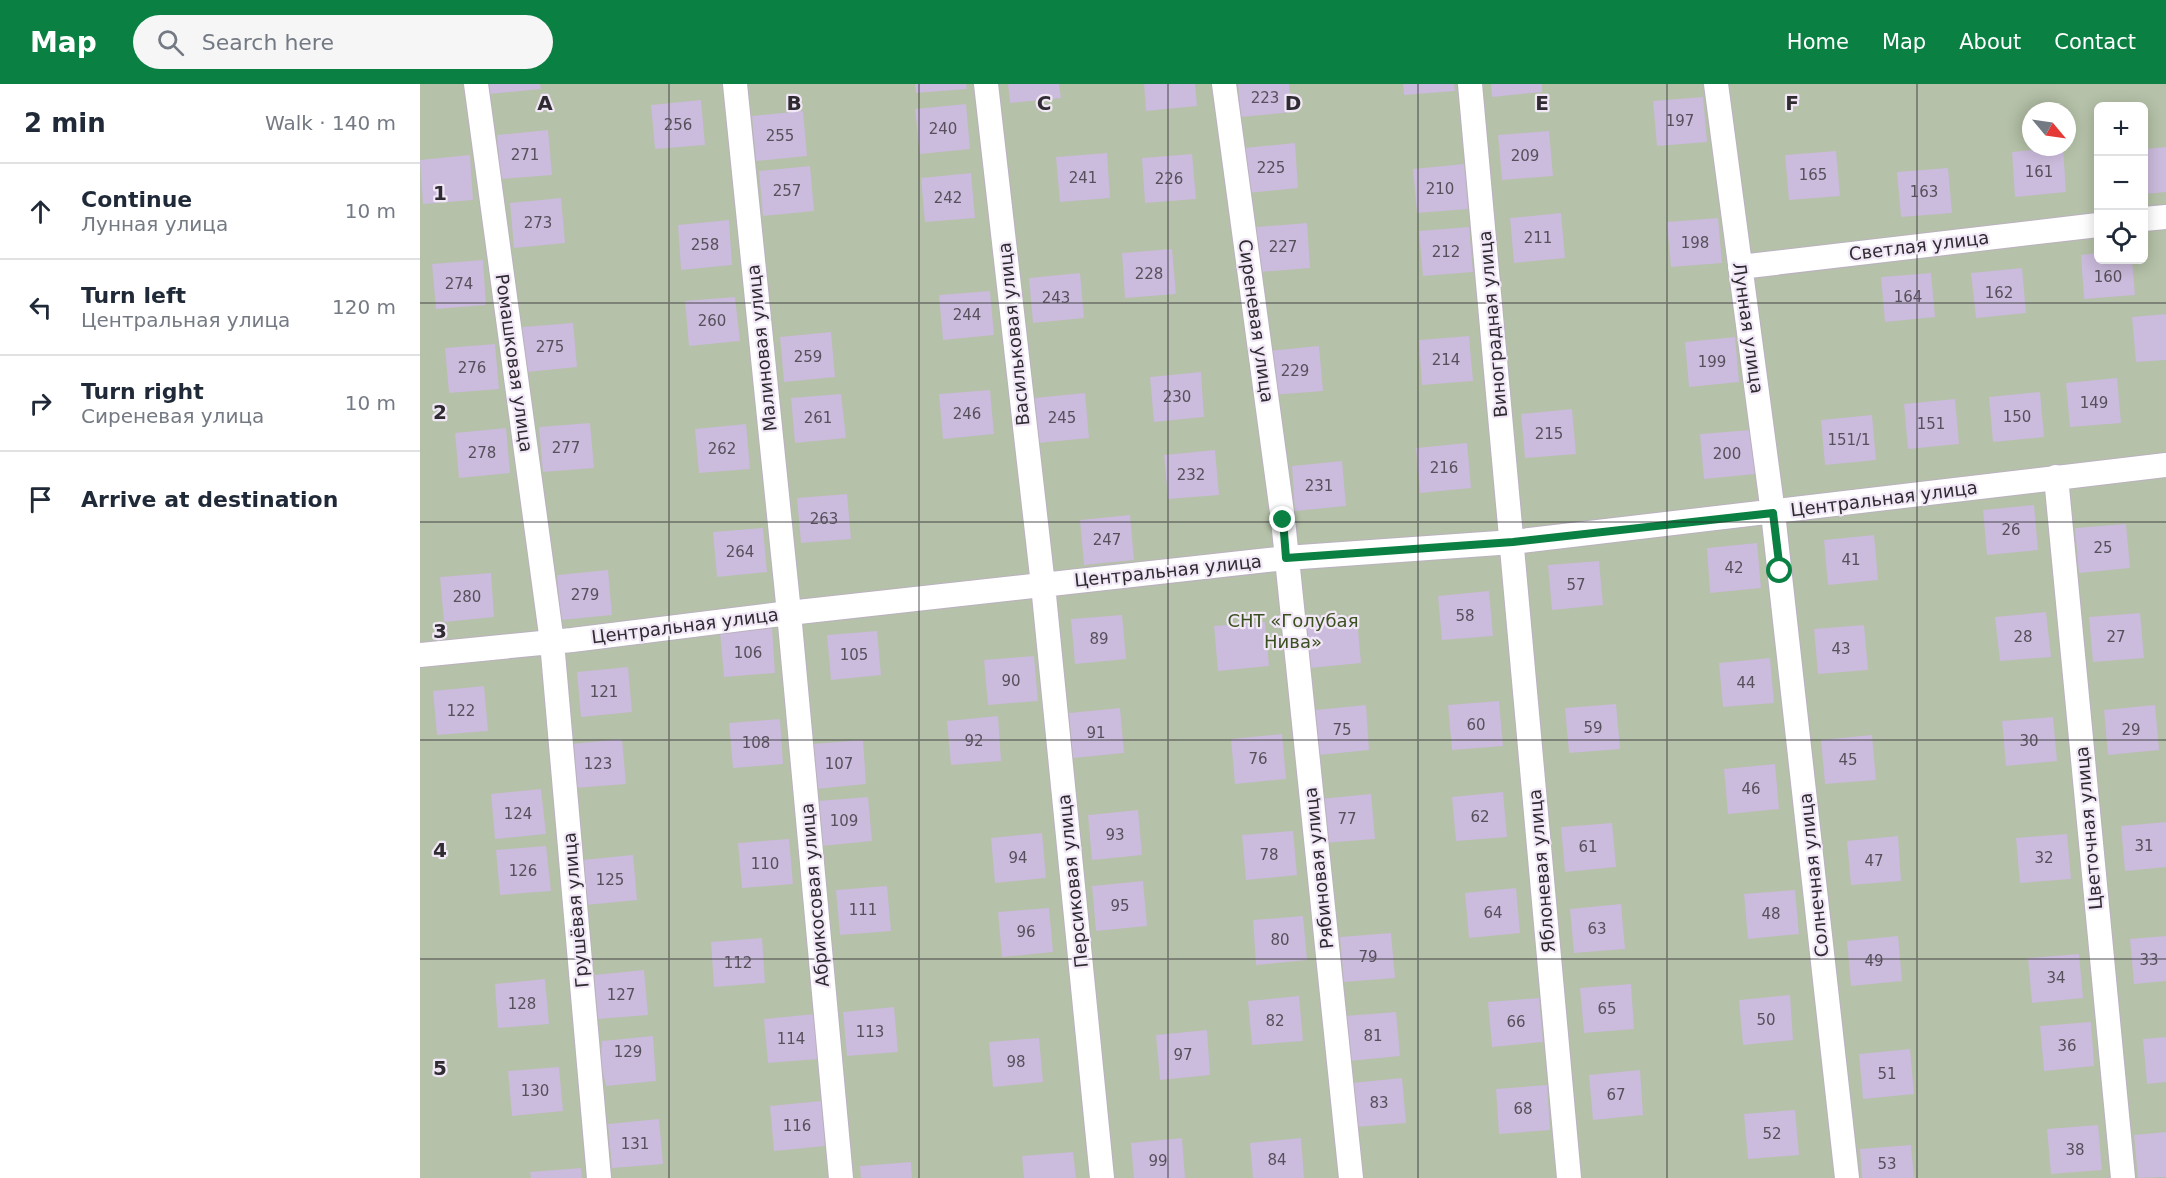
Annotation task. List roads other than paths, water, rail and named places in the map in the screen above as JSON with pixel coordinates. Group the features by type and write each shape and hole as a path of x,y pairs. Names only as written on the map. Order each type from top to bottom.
{"street":[{"name":"Ромашковая улица","path":"476,84 552,642"},
{"name":"Малиновая улица","path":"735,84 789,613"},
{"name":"Васильковая улица","path":"986,84 1043,585"},
{"name":"Сиреневая улица","path":"1224,84 1282,508 1286,558"},
{"name":"Виноградная улица","path":"1470,84 1514,553"},
{"name":"Лунная улица","path":"1716,84 1780,571"},
{"path":"2148,219 2166,217"},
{"name":"Светлая улица","path":"1740,267 2094,225"},
{"name":"Центральная улица","path":"420,655 1286,558 1514,553 1773,513 2166,465"},
{"name":"Цветочная улица","path":"2056,477 2123,1178"},
{"name":"Яблоневая улица","path":"1514,553 1569,1178"},
{"name":"Рябиновая улица","path":"1286,558 1351,1178"},
{"name":"Солнечная улица","path":"1780,571 1847,1178"},
{"name":"Персиковая улица","path":"1043,585 1102,1178"},
{"name":"Абрикосовая улица","path":"789,613 841,1178"},
{"name":"Грушёвая улица","path":"552,642 599,1178"}],"park label":[{"name":"СНТ «Голубая Нива»","path":"1293,631"}]}
